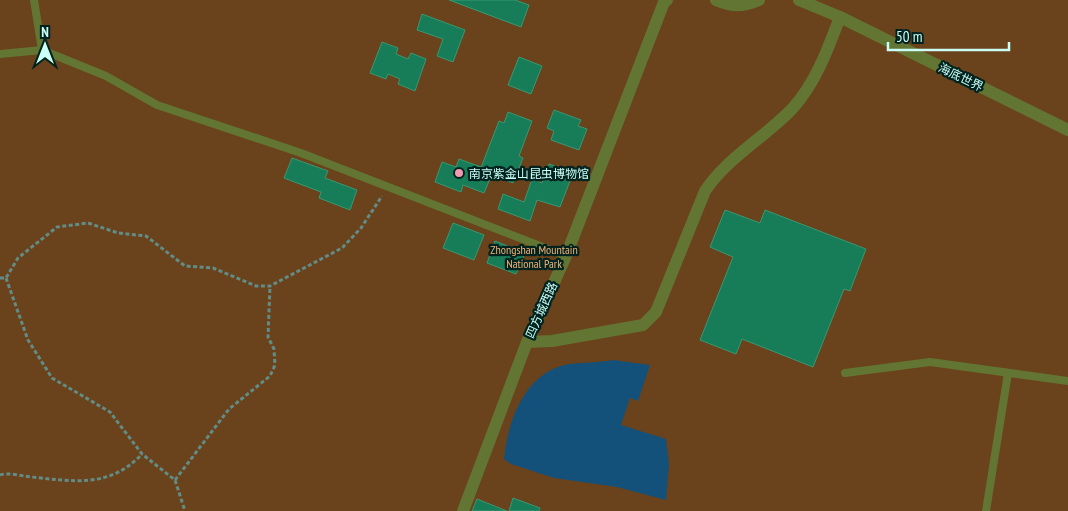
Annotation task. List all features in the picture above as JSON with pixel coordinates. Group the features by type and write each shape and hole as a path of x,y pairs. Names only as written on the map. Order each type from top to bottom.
{"street":[{"name":"四方城西路","path":"463,511 527,342 566,256 661,11 667,0"},
{"path":"716,0 729,5 746,6 759,0"},
{"name":"海底世界","path":"799,0 840,17 1068,130"},
{"path":"527,342 552,341 643,325 656,312 705,191 714,177 792,108 824,60 840,17"}],"lane":[{"path":"34,0 42,50"},
{"path":"0,54 42,50 106,76 157,105 301,153 566,256"},
{"path":"845,373 930,362 1068,381"},
{"path":"986,511 1008,373"}],"path":[{"path":"6,278 18,258 57,227 88,224 118,233 146,236 185,266 212,268 256,286 270,286 342,248 361,228 388,187"},
{"path":"0,278 6,278"},
{"path":"6,278 28,340 52,378 110,412 142,454 175,480 184,511"},
{"path":"175,480 229,409 270,376 275,365 274,349 268,337 270,286"},
{"path":"0,475 84,482 108,476 135,462 142,454"}],"green space":[{"name":"Zhongshan Mountain National Park","path":"0,0 1068,0 1068,511 0,511"}],"water":[{"path":"613,360 650,365 638,401 630,398 621,425 666,439 669,464 666,500 617,487 554,478 511,464 504,459 506,444 515,414 530,387 541,376 554,368 570,364"}],"building":[{"path":"449,0 515,0 529,5 521,27"},
{"path":"422,14 465,30 453,62 437,56 443,39 417,30"},
{"path":"382,42 398,48 396,54 408,59 411,53 426,59 415,91 398,84 400,79 388,74 386,79 370,73"},
{"path":"519,57 542,66 531,94 508,85"},
{"path":"554,110 581,120 578,126 587,129 579,150 551,140 554,131 547,128"},
{"path":"508,112 532,121 519,156 523,158 513,183 480,170 499,121 504,123"},
{"path":"292,158 328,171 325,178 357,190 350,210 319,198 321,192 284,178"},
{"path":"459,159 481,167 480,170 492,174 484,193 463,185 461,192 435,182 442,162 456,167"},
{"path":"549,164 573,173 560,207 537,200 530,221 498,209 503,194 524,202 532,179 542,183"},
{"path":"725,210 760,223 765,210 866,249 850,291 844,289 813,367 742,339 736,354 700,340 733,257 710,247"},
{"path":"453,223 484,235 474,260 443,248"},
{"path":"495,241 525,253 516,274 487,263"},
{"path":"513,498 540,508 539,511 509,511"},
{"path":"477,499 507,511 472,511"}],"place":[{"name":"南京紫金山昆虫博物馆","path":"459,173"}]}
